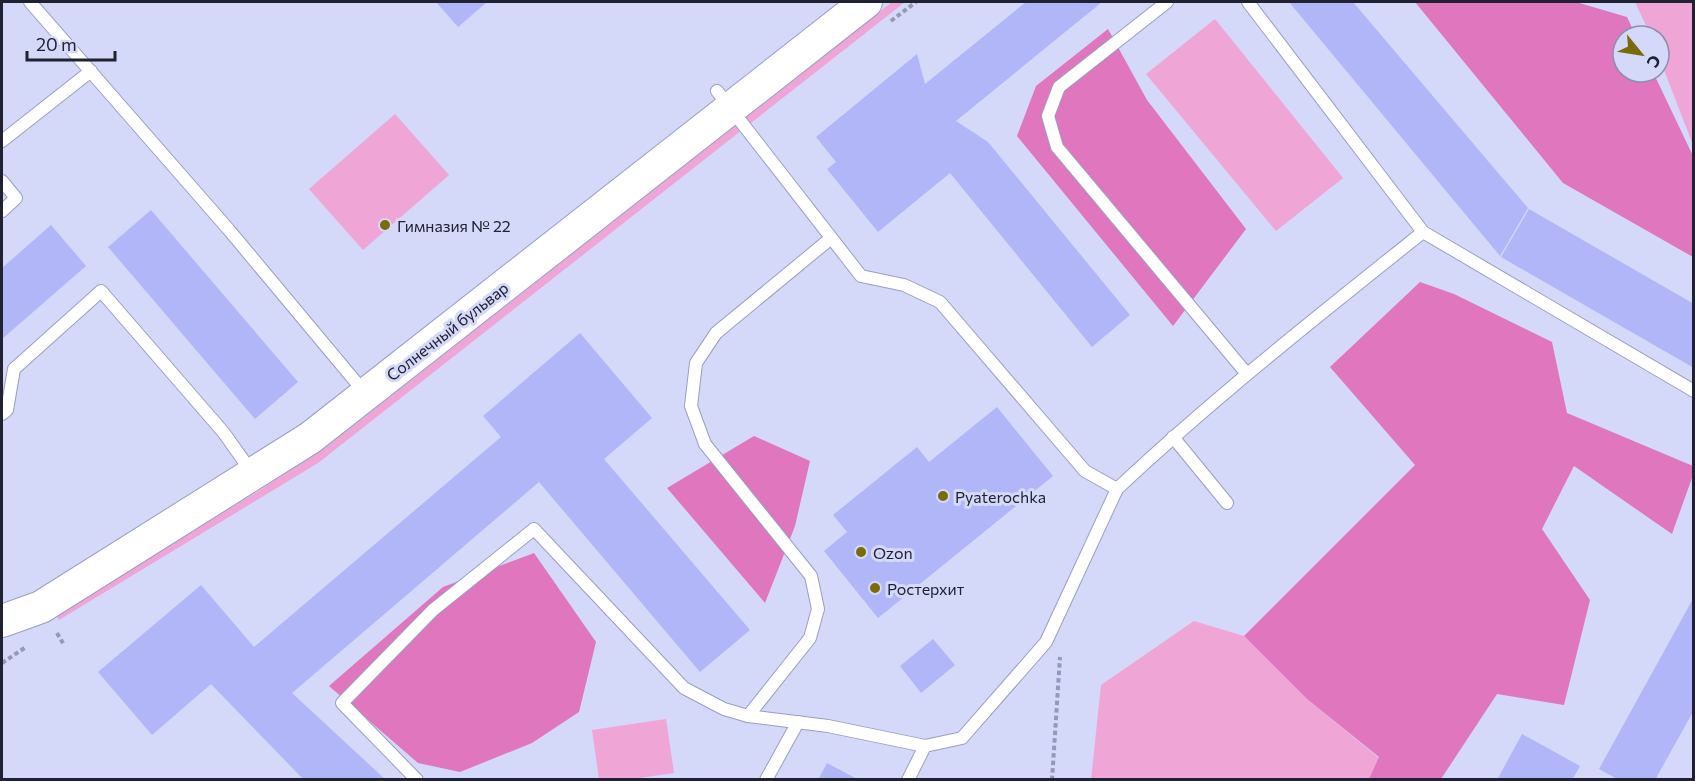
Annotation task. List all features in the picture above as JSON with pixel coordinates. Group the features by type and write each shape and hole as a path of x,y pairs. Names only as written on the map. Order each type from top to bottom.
{"street":[{"name":"Солнечный бульвар","path":"2,621 41,607 254,476 310,438 367,395 724,100 866,2"}],"lane":[{"path":"30,2 230,230 367,395"},
{"path":"1167,2 1059,87 1048,116 1057,147 1247,374"},
{"path":"1248,2 1423,232 1694,391"},
{"path":"2,141 91,71"},
{"path":"724,100 861,276 912,288 940,302 1085,471 1117,489"},
{"path":"2,181 16,198 2,211"},
{"path":"417,780 342,703 433,610 534,529 684,688 724,710 925,746 962,738 1046,642 1117,489 1173,437 1247,374 1423,232"},
{"path":"748,716 810,638 818,609 811,576 705,444 691,406 696,363 716,333 830,239"},
{"path":"2,414 7,410 14,369 100,291 224,433 254,476"},
{"path":"1173,437 1227,503"},
{"path":"766,780 798,722"},
{"path":"909,780 925,746"}],"path":[{"path":"2,663 22,649"},
{"path":"1052,780 1060,651"}],"shaded area":[{"path":"892,2 905,2 318,463 59,620 55,612 257,492 329,445"},
{"path":"1415,2 1576,2 1627,17 1630,24 1611,24 1611,84 1659,84 1693,156 1693,257 1563,183"},
{"path":"1635,2 1693,2 1693,145 1669,84 1671,24 1645,24"},
{"path":"1215,19 1343,178 1276,231 1146,74"},
{"path":"1108,29 1147,100 1246,229 1173,326 1017,136 1036,86"},
{"path":"395,114 449,175 363,250 309,189"},
{"path":"1420,282 1454,294 1552,342 1567,413 1693,466 1693,475 1672,534 1574,466 1542,529 1590,600 1564,705 1497,694 1441,779 1369,779 1379,757 1307,699 1244,636 1415,465 1330,367"},
{"path":"754,436 810,461 795,526 765,603 667,488"},
{"path":"534,553 596,642 579,712 532,743 460,772 418,763 329,686 443,587"},
{"path":"1194,621 1244,636 1307,699 1379,758 1369,779 1091,780 1101,685"},
{"path":"666,719 674,773 632,779 599,779 592,730"}],"building":[{"path":"436,2 487,2 458,27"},
{"path":"1026,2 1102,2 956,121 988,142 1130,315 1092,347 950,173 878,232 827,169 836,162 816,137 917,54 925,84"},
{"path":"1289,2 1353,2 1528,208 1500,256"},
{"path":"1529,209 1694,304 1694,368 1501,257"},
{"path":"151,210 298,382 255,419 108,247"},
{"path":"51,225 86,266 2,339 2,268"},
{"path":"580,333 652,418 604,459 750,630 700,672 539,482 292,693 386,780 304,780 211,684 152,735 98,672 201,585 254,647 501,437 483,416"},
{"name":"Pyaterochka","path":"997,407 1053,476 878,618 824,551 847,532 833,515 917,447 929,462"},
{"path":"1694,597 1694,710 1655,780 1619,780 1599,769"},
{"path":"933,639 955,665 921,693 900,666"},
{"path":"1522,734 1580,766 1572,780 1497,780"},
{"path":"827,763 859,780 818,780"}],"place":[{"name":"Гимназия № 22","path":"385,225"},
{"name":"Pyaterochka","path":"943,496"},
{"name":"Ozon","path":"861,552"},
{"name":"Ростерхит","path":"875,588"}]}
